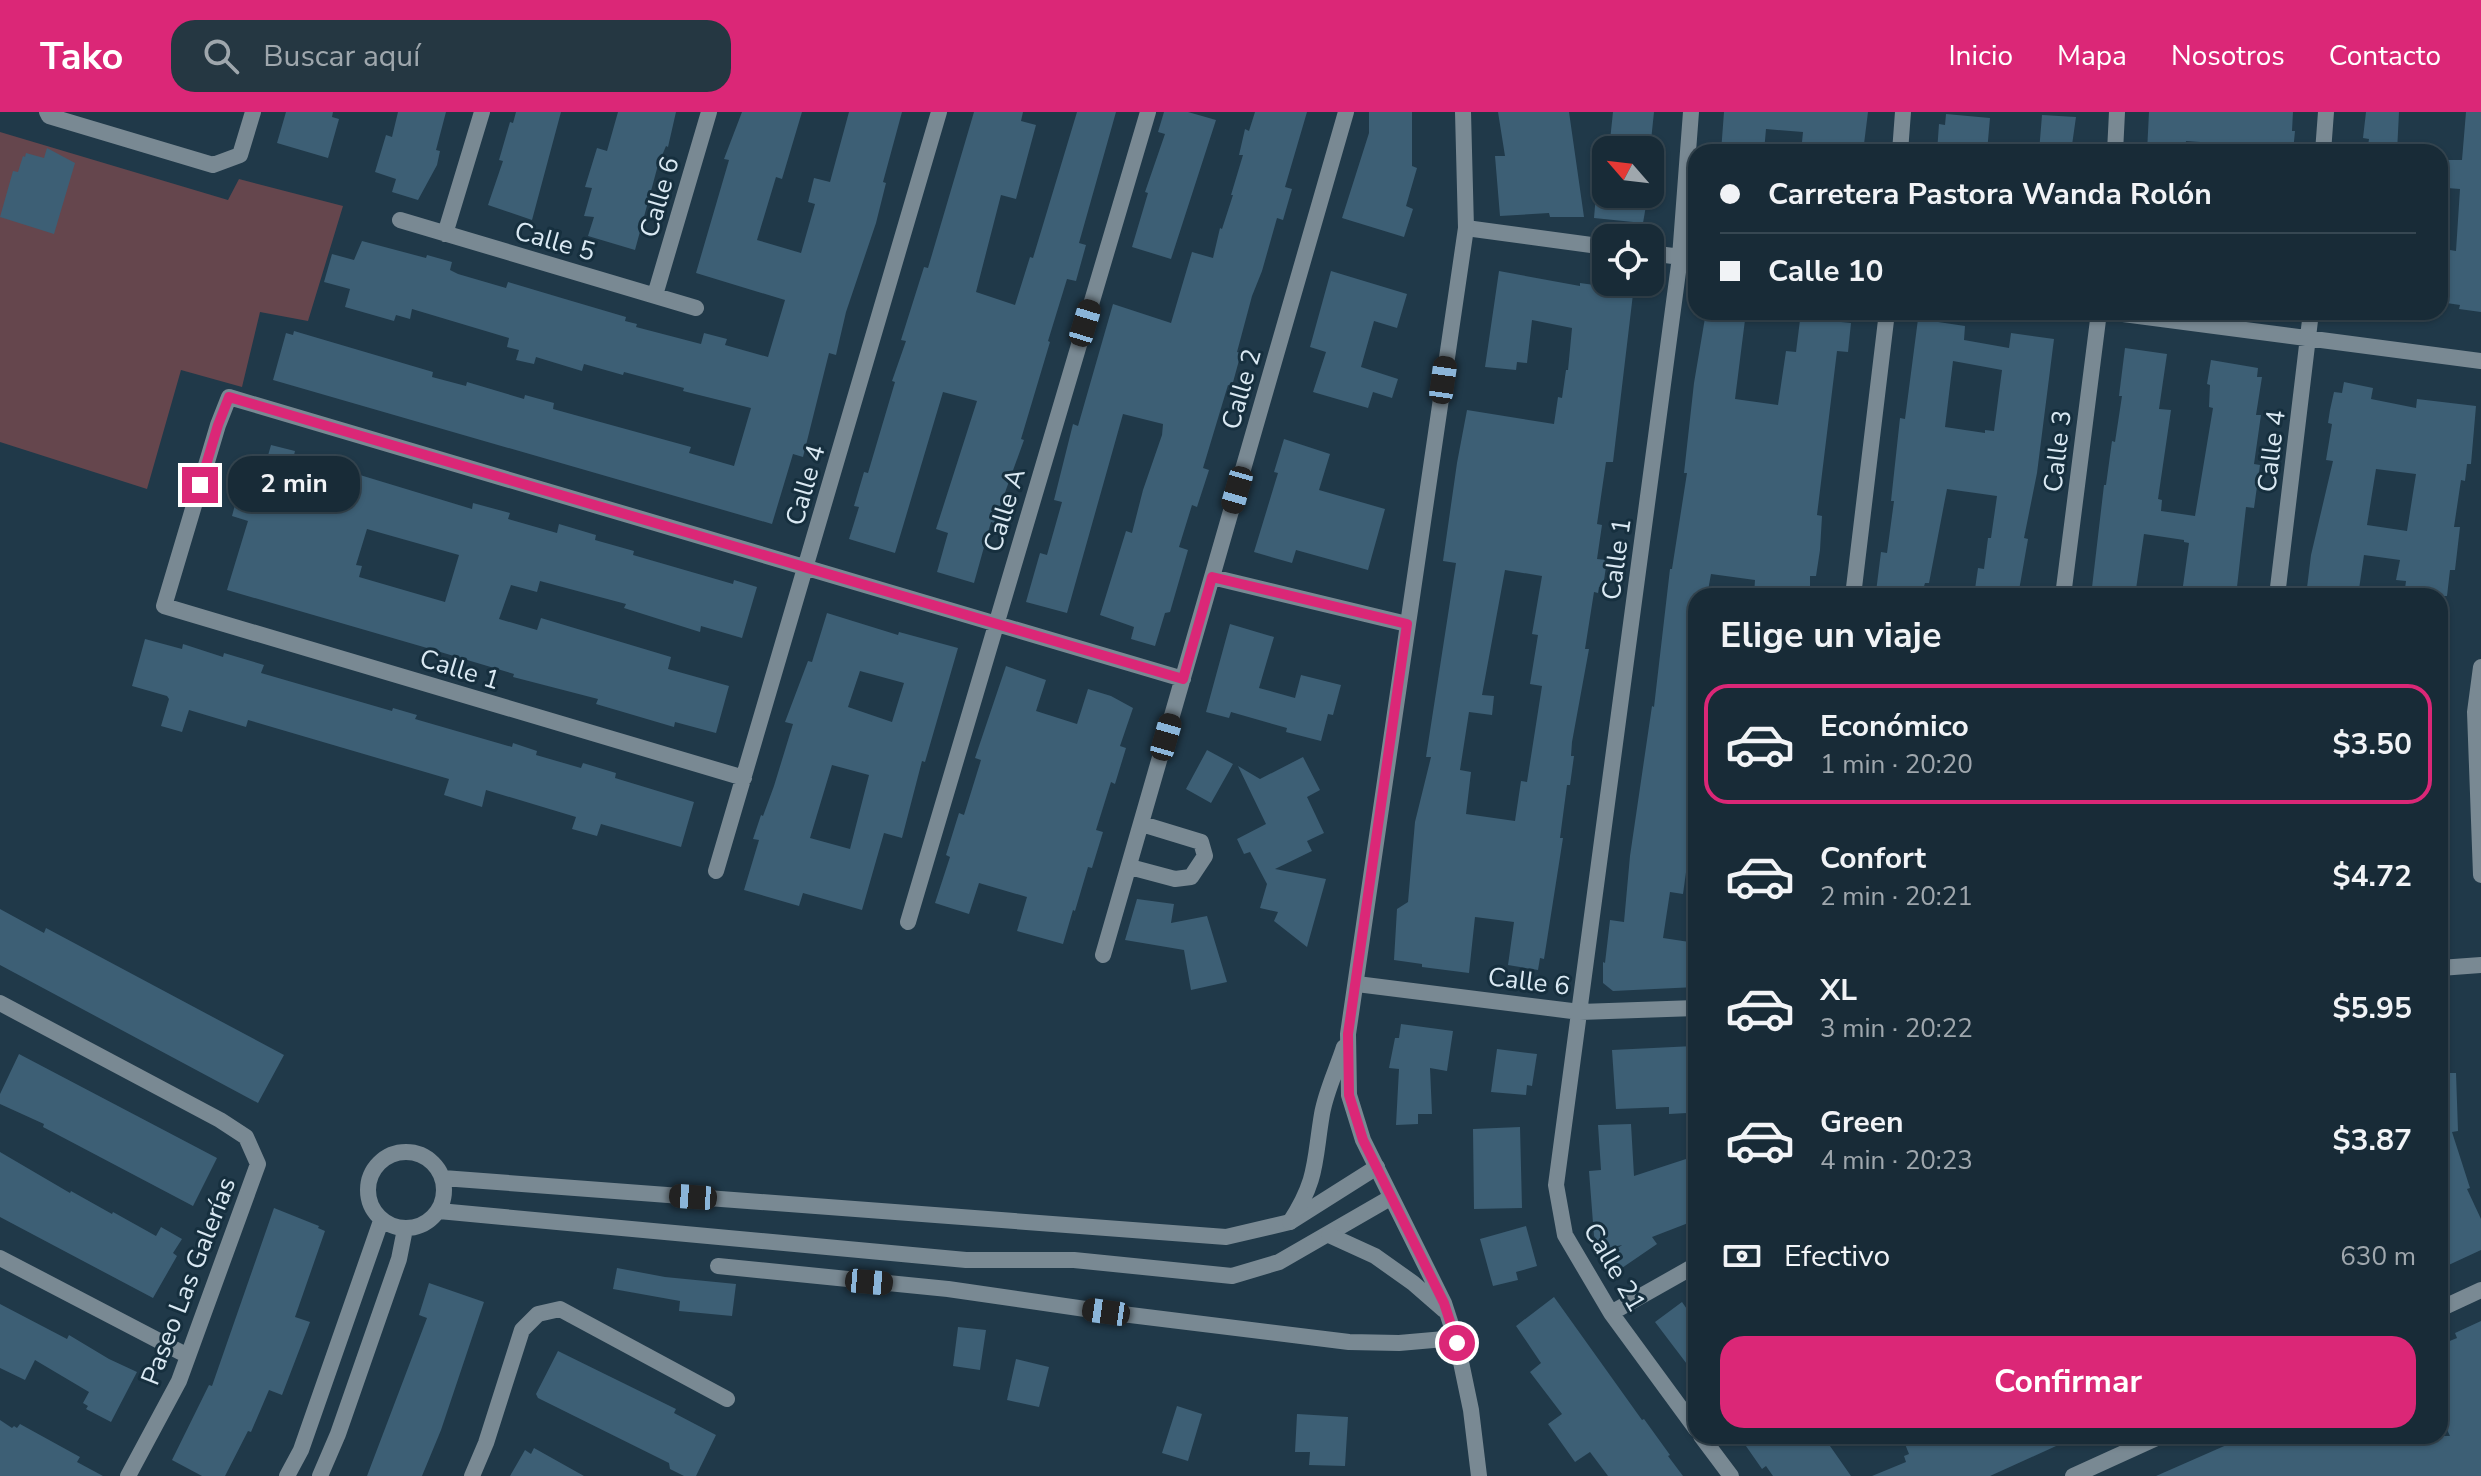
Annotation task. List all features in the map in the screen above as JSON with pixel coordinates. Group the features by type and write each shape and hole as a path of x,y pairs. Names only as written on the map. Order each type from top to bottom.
{"street":[{"path":"47,112 49,116 213,165 240,155 252,115"},
{"path":"445,234 482,112"},
{"name":"Calle 6","path":"655,295 709,112"},
{"name":"Calle 4","path":"716,871 939,112"},
{"name":"Calle A","path":"908,922 1148,112"},
{"name":"Calle 2","path":"1103,955 1346,112"},
{"path":"1290,1222 1305,1198 1315,1170 1323,1110 1348,1034 1357,984 1466,228 1463,112"},
{"name":"Calle 1","path":"1690,144 1691,112"},
{"path":"1901,144 1903,112"},
{"path":"2115,144 2117,112"},
{"path":"2324,144 2326,112"},
{"name":"Calle 5","path":"400,220 696,308"},
{"path":"1466,228 1592,245"},
{"path":"1664,255 1688,258"},
{"name":"Calle 1","path":"1580,1012 1688,258"},
{"path":"1854,588 1886,320"},
{"name":"Calle 3","path":"2064,588 2098,320"},
{"path":"2170,320 2481,361"},
{"name":"Calle 4","path":"2278,588 2310,320"},
{"name":"Calle 1","path":"744,778 164,606 229,397 806,568"},
{"path":"806,568 1183,679"},
{"path":"1212,577 1407,624"},
{"path":"2481,667 2475,712 2481,875"},
{"path":"1130,867 1175,879 1191,877 1205,856 1201,842 1142,824"},
{"path":"2448,967 2481,965"},
{"name":"Calle 6","path":"1357,984 1580,1012 1688,1008"},
{"name":"Paseo Las Galerías","path":"0,1003 220,1120 246,1137 258,1164 179,1381 128,1476"},
{"name":"Calle 21","path":"1580,1012 1556,1185 1565,1235 1611,1313 1688,1418"},
{"path":"1348,1034 1349,1095 1363,1140 1448,1314 1456,1338 1471,1410 1479,1476"},
{"path":"416,1153 428,1158 443,1178 445,1190 439,1211 430,1221 418,1227 392,1227 381,1221 368,1198 367,1185 371,1173 379,1162 390,1155 416,1153"},
{"path":"443,1178 1226,1237 1290,1222 1377,1167"},
{"path":"439,1211 966,1260 1074,1260 1232,1276 1279,1262 1390,1198"},
{"path":"287,1476 301,1450 381,1221"},
{"path":"320,1476 338,1434 399,1259 405,1229"},
{"path":"1329,1235 1375,1256 1413,1283 1448,1314"},
{"path":"0,1258 188,1356"},
{"path":"718,1266 948,1289 1349,1342 1399,1343 1456,1338"},
{"path":"1611,1313 1688,1270"},
{"path":"2448,1305 2481,1290"},
{"path":"472,1476 486,1443 522,1330 538,1314 560,1309 727,1399"},
{"path":"1707,1444 1731,1476"},
{"path":"2073,1476 2143,1444"}],"shaded area":[{"path":"0,132 228,200 239,179 343,206 308,321 260,312 242,387 181,370 147,489 0,442"}],"building":[{"path":"286,112 333,112 332,117 339,119 328,158 277,143"},
{"path":"398,112 446,112 436,150 440,151 437,165 418,200 392,192 396,179 375,172 386,135 392,137"},
{"path":"516,112 561,112 532,220 488,205 503,161 499,160 510,122 513,123"},
{"path":"618,112 676,112 635,250 588,236 594,217 584,216 592,188 585,187 597,148 607,151"},
{"path":"742,112 802,112 782,179 776,177 757,240 801,253 815,204 808,202 814,178 830,182 849,112 902,112 883,182 886,183 876,223 846,312 836,355 829,353 803,457 793,454 772,524 273,380 286,333 293,335 294,331 433,372 432,377 466,386 467,382 524,399 525,395 554,403 553,409 691,447 689,453 734,466 751,408 624,372 623,375 584,364 582,371 536,357 534,364 516,360 519,350 507,347 509,338 412,309 410,319 396,315 394,321 345,307 350,289 324,282 332,254 354,260 362,241 452,262 450,270 458,274 506,288 508,282 626,317 625,321 637,324 636,327 701,344 704,333 727,339 725,345 768,357 785,300 696,273 729,160 724,159"},
{"path":"974,112 1023,112 1021,121 1036,125 1016,199 1001,195 976,292 1015,305 1030,257 1033,258 1077,112 1116,112 1079,243 1086,245 1076,281 1067,279 1021,439 1024,440 994,523 991,522 974,583 937,572 948,533 936,529 977,401 943,392 895,553 849,539 859,507 854,506 864,472 868,473 906,341 901,340 924,267 928,268"},
{"path":"1164,112 1188,112 1216,120 1171,259 1132,247 1148,193 1145,192 1165,134 1158,132"},
{"path":"1255,112 1307,112 1285,187 1292,189 1283,220 1277,218 1252,296 1237,352 1241,353 1232,386 1228,385 1203,468 1209,470 1197,507 1192,505 1179,547 1188,550 1170,612 1165,613 1155,646 1131,639 1134,627 1100,615 1126,531 1132,533 1163,424 1123,414 1067,613 1026,602 1040,553 1047,555 1062,502 1054,500 1073,424 1078,426 1113,304 1171,323 1192,252 1213,258 1243,155 1239,155 1245,129 1249,131"},
{"path":"1369,112 1412,112 1412,166 1417,168 1406,206 1413,209 1404,237 1342,218 1369,133"},
{"path":"1498,112 1569,112 1584,217 1550,217 1549,213 1500,216 1495,156 1505,156"},
{"path":"1613,112 1654,112 1651,136 1610,136"},
{"path":"1724,112 1868,112 1864,144 1802,144 1803,132 1766,129 1765,144 1722,144"},
{"path":"2149,112 2293,112 2294,144 2186,141 2186,144 2147,144"},
{"path":"2366,112 2399,112 2397,144 2368,144 2369,139 2363,138"},
{"path":"2466,112 2481,112 2481,312 2459,309 2460,305 2448,303 2448,250 2456,251 2460,189 2448,188 2448,160 2462,160"},
{"path":"1946,114 1990,118 1988,144 1938,144 1939,124 1945,125"},
{"path":"2042,115 2076,117 2072,144 2040,144"},
{"path":"47,148 75,163 54,234 0,217 13,171 18,172 23,156 26,153 44,158"},
{"path":"1595,208 1646,208 1643,223 1594,218"},
{"path":"1331,271 1407,294 1397,328 1374,321 1361,367 1398,379 1392,398 1373,392 1368,408 1313,392 1326,352 1310,347"},
{"path":"1499,271 1580,286 1580,283 1592,285 1592,296 1633,296 1613,462 1606,462 1597,524 1602,525 1597,559 1607,560 1603,587 1599,587 1598,593 1594,592 1585,649 1589,649 1572,742 1571,756 1574,756 1570,785 1567,785 1560,838 1563,838 1544,959 1540,958 1538,970 1508,965 1514,922 1475,917 1469,973 1394,960 1397,909 1408,902 1415,822 1431,757 1426,757 1456,563 1443,561 1467,410 1554,424 1558,397 1562,398 1568,370 1572,328 1532,320 1527,363 1517,362 1516,370 1485,367","holes":["1505,570 1542,576 1532,634 1538,635 1530,684 1542,686 1527,782 1521,781 1515,821 1466,814 1471,772 1460,770 1469,712 1492,715 1494,696 1482,695"]},
{"path":"1705,320 1745,320 1735,399 1778,405 1786,351 1796,352 1800,320 1851,323 1848,352 1837,351 1817,515 1822,516 1820,550 1816,576 1810,576 1810,588 1754,588 1755,580 1711,574 1708,588 1688,588 1688,858 1683,894 1670,892 1663,938 1688,942 1688,987 1613,991 1603,983 1603,962 1610,920 1624,922 1630,856 1654,707 1670,569 1687,473 1684,473"},
{"path":"1918,320 1965,326 1964,340 2009,348 2011,333 2054,339 2019,588 1975,588 1978,568 1984,569 1997,496 1947,489 1929,583 1925,583 1923,588 1876,588 1881,552 1887,553 1900,418 1905,419","holes":["1953,361 2002,370 1994,431 1985,430 1985,433 1945,427"]},
{"path":"2125,348 2167,354 2159,409 2171,410 2158,499 2162,500 2161,511 2195,516 2213,408 2209,407 2210,385 2207,384 2211,360 2258,368 2257,377 2262,377 2256,415 2261,415 2254,464 2260,465 2254,508 2246,507 2237,588 2183,588 2189,543 2144,534 2136,588 2092,588 2104,485 2122,396 2119,396"},
{"path":"2344,382 2373,388 2371,399 2416,408 2417,399 2476,406 2471,464 2467,464 2465,481 2461,480 2454,527 2460,527 2455,570 2450,570 2448,588 2405,588 2406,581 2396,580 2400,560 2364,555 2359,588 2307,588 2311,555 2333,461 2326,460 2334,392 2342,393","holes":["2376,469 2416,474 2407,531 2367,525"]},
{"path":"1284,439 1330,454 1319,490 1385,509 1368,570 1296,550 1292,563 1254,552 1278,473 1274,472"},
{"path":"271,445 295,451 294,455 472,509 473,503 510,513 508,519 557,533 559,524 596,535 595,540 634,551 633,555 733,584 734,580 757,587 742,638 701,626 700,632 624,608 626,604 540,581 537,592 511,585 499,619 537,630 541,618 671,657 668,669 729,686 716,733 675,722 674,727 596,704 598,699 513,677 514,674 227,590 248,521 232,516 239,490 257,494","holes":["367,529 459,555 445,602 359,577 362,566 356,565"]},
{"path":"827,613 898,635 899,632 958,648 925,762 922,761 902,838 884,833 862,910 803,893 799,906 744,890 759,840 753,839 774,786 793,724 785,722 808,661 812,662","holes":["860,671 904,683 892,722 848,707","832,765 869,775 850,849 810,838"]},
{"path":"1230,624 1274,637 1259,688 1295,698 1301,675 1341,685 1333,715 1328,714 1321,741 1231,712 1229,718 1206,712"},
{"path":"145,639 182,649 183,644 223,657 224,653 264,665 261,673 392,711 393,708 417,715 415,719 512,747 513,743 537,751 536,755 581,768 583,763 616,773 615,778 694,802 681,847 601,824 597,836 572,829 576,817 486,790 482,807 444,795 449,779 248,720 246,727 189,710 182,732 161,726 169,699 167,696 132,686"},
{"path":"1006,666 1046,680 1036,711 1077,724 1088,689 1111,696 1133,708 1120,746 1126,748 1115,784 1111,782 1096,830 1103,832 1063,944 1017,931 1027,897 979,883 969,914 935,903 950,857 946,855 959,813 964,815 981,760 975,758"},
{"path":"1207,750 1233,764 1211,803 1186,789"},
{"path":"1303,757 1320,790 1307,797 1324,833 1307,841 1312,851 1275,869 1326,879 1307,947 1274,921 1278,912 1260,908 1267,884 1250,852 1244,854 1237,839 1266,824 1238,766 1260,779"},
{"path":"1137,899 1174,904 1171,923 1207,916 1227,982 1191,990 1184,950 1125,940"},
{"path":"0,909 44,933 46,928 284,1055 258,1103 0,965"},
{"path":"1401,1024 1453,1031 1447,1071 1430,1068 1432,1114 1418,1114 1418,1124 1396,1125 1399,1069 1389,1068"},
{"path":"1688,1046 1687,1113 1669,1114 1669,1107 1616,1109 1612,1050"},
{"path":"1497,1049 1537,1054 1532,1086 1527,1085 1526,1095 1491,1092"},
{"path":"19,1054 217,1158 193,1206 43,1127 44,1124 0,1104 0,1094"},
{"path":"2448,1073 2456,1073 2458,1131 2452,1132 2470,1188 2467,1189 2481,1219 2481,1250 2448,1265"},
{"path":"1631,1124 1634,1176 1686,1159 1688,1164 1688,1223 1652,1237 1657,1244 1619,1270 1608,1255 1622,1245 1604,1249 1594,1236 1589,1171 1601,1170 1598,1125"},
{"path":"1520,1127 1522,1208 1474,1209 1473,1129"},
{"path":"0,1152 70,1193 156,1236 161,1227 182,1239 173,1253 177,1256 153,1298 0,1217"},
{"path":"274,1208 325,1231 295,1317 310,1322 282,1395 269,1390 251,1432 248,1431 225,1476 202,1476 172,1460 209,1385 212,1386"},
{"path":"1526,1226 1537,1266 1516,1272 1518,1280 1493,1286 1480,1239"},
{"path":"617,1268 665,1277 736,1284 732,1316 679,1311 680,1301 613,1289"},
{"path":"429,1283 484,1302 441,1430 422,1476 367,1476 427,1318 419,1315"},
{"path":"1554,1297 1683,1476 1608,1476 1590,1452 1575,1462 1548,1424 1562,1414 1530,1372 1541,1363 1516,1326"},
{"path":"1682,1302 1688,1311 1688,1365 1655,1322"},
{"path":"0,1304 67,1339 69,1335 137,1372 111,1422 86,1409 88,1406 83,1403 89,1392 35,1360 25,1380 0,1368"},
{"path":"2481,1321 2481,1476 2156,1476 2229,1444 2448,1444 2448,1342 2457,1338 2455,1333"},
{"path":"958,1327 986,1330 980,1370 953,1366"},
{"path":"558,1351 676,1409 674,1413 716,1435 696,1476 684,1476 670,1469 669,1463 538,1398 536,1394"},
{"path":"1016,1359 1049,1367 1039,1407 1007,1400"},
{"path":"1177,1406 1202,1414 1188,1461 1162,1453"},
{"path":"1297,1414 1348,1417 1345,1466 1309,1465 1310,1452 1295,1452"},
{"path":"0,1420 12,1428 20,1424 80,1457 77,1462 103,1476 0,1476"},
{"path":"1745,1444 1829,1444 1851,1476 1773,1476 1766,1466 1762,1469"},
{"path":"1905,1444 2060,1444 1990,1476 1872,1476 1906,1462 1904,1456 1909,1454"},
{"path":"534,1448 584,1476 510,1476 525,1450 531,1454"}],"route":[{"path":"200,485 229,397 1183,679 1212,577 1407,624 1348,1034 1349,1095 1363,1140 1444,1303 1457,1343"}]}
